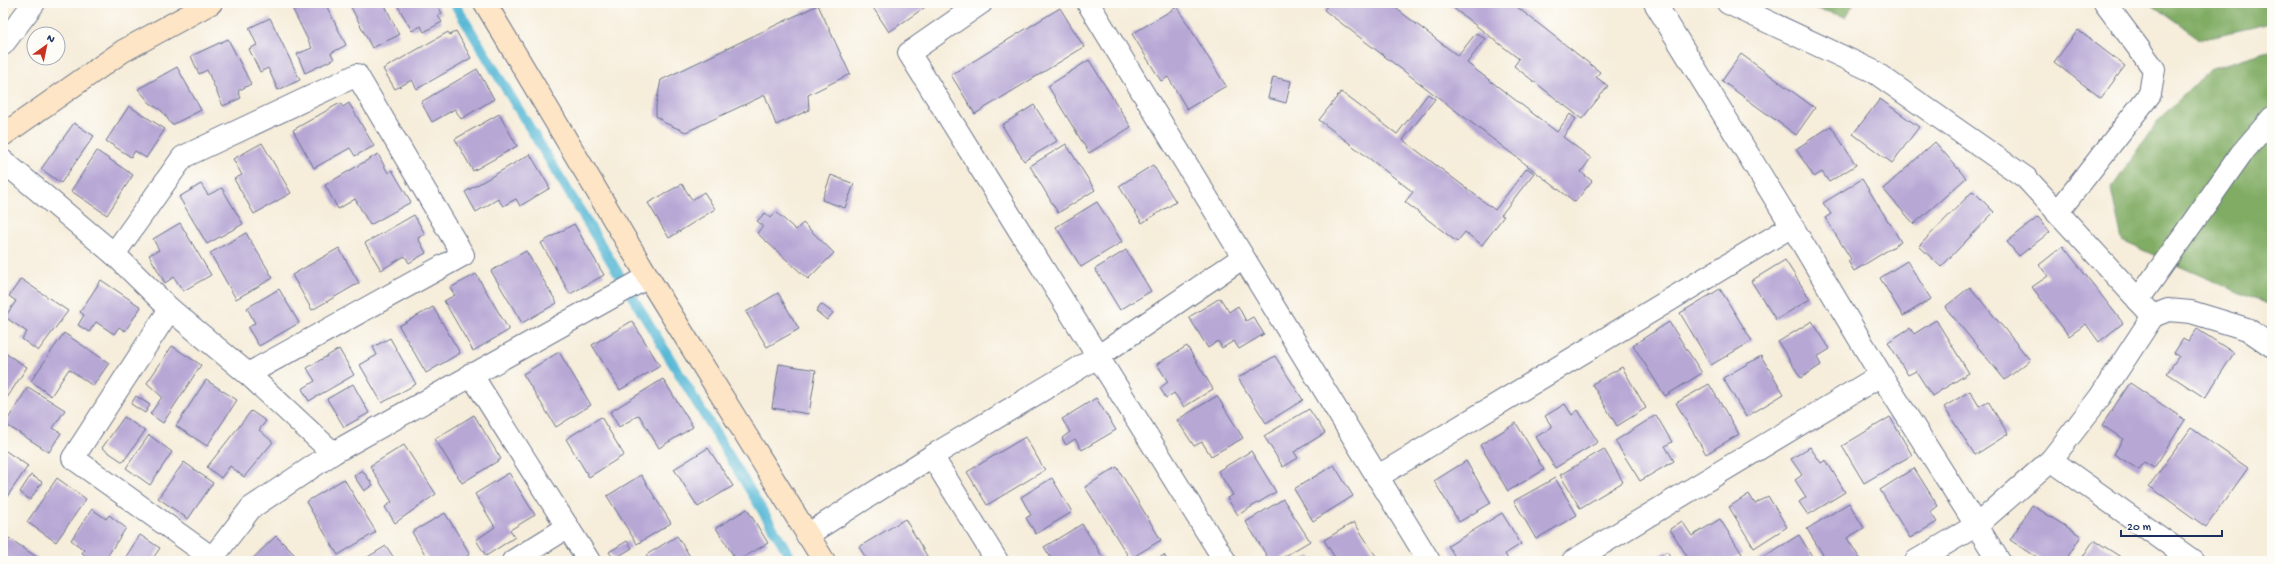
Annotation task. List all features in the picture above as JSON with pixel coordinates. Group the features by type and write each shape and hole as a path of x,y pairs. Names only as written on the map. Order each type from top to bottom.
{"street":[{"path":"3,44 34,3"},
{"path":"3,135 123,51 211,3"},
{"path":"484,3 644,279 824,561"},
{"path":"981,3 909,53 1099,356 1225,561"},
{"path":"1088,3 1242,258 1429,561"},
{"path":"1654,3 1792,226 1881,375 1999,561"},
{"path":"1728,3 1873,71 2026,178 2153,316"},
{"path":"2057,212 2150,94 2154,69 2105,3"},
{"path":"114,254 183,157 357,75 463,254 248,374"},
{"path":"2138,300 2241,154 2272,118"},
{"path":"3,161 114,254 170,309 248,374 333,453"},
{"path":"1377,477 1792,226"},
{"path":"807,535 932,456 1099,356 1242,258"},
{"path":"170,309 73,458 211,559 252,508 333,453 471,374 644,279"},
{"path":"1916,561 1977,525 2051,460 2100,397 2153,316 2168,310 2192,312 2247,329 2272,346"},
{"path":"471,374 589,561"},
{"path":"1573,561 1881,375"},
{"path":"932,456 997,561"},
{"path":"2051,460 2193,561"},
{"path":"513,561 568,527"}],"green space":[{"path":"1797,3 1854,3 1846,17"},
{"path":"2149,3 2272,3 2272,23 2200,39"},
{"path":"2272,50 2272,307 2122,241 2111,189 2159,119 2212,68"}],"building":[{"path":"309,3 325,3 346,45 331,53 334,59 305,73 297,54 312,48 293,10"},
{"path":"349,3 384,3 399,35 372,48"},
{"path":"396,3 436,3 442,13 438,16 442,22 424,32 421,26 412,31"},
{"path":"870,3 931,3 889,32"},
{"path":"1329,3 1389,3 1458,56 1476,33 1485,39 1467,63 1557,132 1570,114 1576,119 1563,137 1591,158 1581,172 1592,181 1575,202 1324,10"},
{"path":"1447,3 1512,3 1600,72 1596,77 1608,86 1582,119 1514,66 1519,59"},
{"path":"818,5 850,74 808,95 809,110 776,125 765,95 686,132 665,123 656,116 656,105 661,80"},
{"path":"1177,7 1226,86 1187,109 1168,77 1161,81 1132,34"},
{"path":"1060,8 1084,47 975,114 951,75"},
{"path":"270,18 300,80 278,90 268,68 260,72 249,49 257,45 249,28"},
{"path":"2078,30 2125,66 2101,98 2054,62"},
{"path":"456,31 471,58 417,89 412,80 395,89 383,69 448,32 450,35"},
{"path":"228,39 251,84 238,91 241,98 223,106 207,70 199,74 191,56"},
{"path":"1741,54 1815,108 1796,135 1722,81"},
{"path":"1089,60 1131,127 1089,153 1048,86"},
{"path":"177,67 201,110 172,125 162,111 150,103 138,89"},
{"path":"477,69 494,99 461,119 455,109 432,122 421,102"},
{"path":"1273,77 1291,81 1286,103 1268,98"},
{"path":"1341,92 1397,134 1428,94 1435,99 1403,140 1495,210 1527,168 1534,173 1501,215 1504,216 1482,245 1465,232 1457,242 1405,202 1413,192 1319,120"},
{"path":"1880,99 1919,127 1892,163 1853,134"},
{"path":"340,103 343,107 349,103 374,146 355,156 350,148 314,168 293,130"},
{"path":"1034,105 1057,141 1024,161 1002,125"},
{"path":"129,106 165,129 146,158 135,151 131,157 106,141"},
{"path":"499,114 517,146 473,171 455,139"},
{"path":"74,123 94,136 61,183 41,169"},
{"path":"1831,126 1856,165 1829,182 1822,172 1814,177 1796,149"},
{"path":"1935,142 1966,178 1914,224 1883,189"},
{"path":"262,143 291,193 254,214 234,179 242,175 233,159"},
{"path":"1066,144 1095,190 1058,213 1030,166"},
{"path":"97,151 133,175 107,215 71,191"},
{"path":"378,154 388,173 392,170 411,202 370,225 355,199 338,209 325,185"},
{"path":"530,154 550,188 520,206 516,199 503,206 498,199 476,212 465,192"},
{"path":"1153,165 1176,202 1142,223 1119,186"},
{"path":"831,175 854,184 845,208 822,200"},
{"path":"1862,179 1901,242 1854,271 1848,261 1851,259 1825,218 1831,214 1823,203"},
{"path":"201,184 208,195 222,188 243,224 207,244 179,197"},
{"path":"682,184 692,200 704,192 715,209 669,238 648,203"},
{"path":"1973,191 1994,212 1941,267 1919,246"},
{"path":"1097,202 1122,242 1081,267 1056,227"},
{"path":"776,212 796,230 803,223 834,253 808,279 757,233 763,226 757,221 765,213 771,218"},
{"path":"414,215 425,234 418,238 426,253 409,263 405,256 381,270 365,243"},
{"path":"2038,217 2050,232 2019,256 2007,242"},
{"path":"180,223 211,275 183,291 174,277 165,283 149,255 159,250 153,239"},
{"path":"574,224 604,275 570,294 541,243"},
{"path":"246,233 273,278 236,299 210,253"},
{"path":"2063,246 2123,323 2099,342 2086,324 2069,336 2032,287 2048,276 2039,265"},
{"path":"339,248 359,283 312,310 292,275"},
{"path":"1126,250 1151,291 1120,310 1095,269"},
{"path":"526,251 557,303 522,323 491,271"},
{"path":"1785,260 1810,299 1776,320 1751,281"},
{"path":"1907,261 1931,299 1903,316 1880,278"},
{"path":"476,274 509,330 473,351 444,301 455,295 450,288"},
{"path":"21,279 68,311 38,351 22,339 27,332 5,317 16,301 9,296"},
{"path":"101,280 141,307 125,331 119,327 114,334 96,322 89,332 78,325 84,315 80,312"},
{"path":"1970,287 2030,360 2005,380 1945,307"},
{"path":"279,289 299,323 259,346 248,328 255,323 247,308"},
{"path":"1720,289 1752,341 1711,365 1680,313"},
{"path":"778,293 799,329 767,347 746,312"},
{"path":"1220,298 1229,312 1238,306 1246,321 1253,317 1264,334 1239,349 1234,341 1222,348 1218,341 1208,348 1189,317"},
{"path":"821,304 833,313 827,320 816,311"},
{"path":"433,307 460,353 426,373 399,326"},
{"path":"1936,320 1969,373 1932,396 1916,371 1908,375 1888,342 1910,328 1914,334"},
{"path":"632,321 660,366 620,390 592,345"},
{"path":"1812,321 1830,349 1817,357 1821,365 1801,378 1778,342"},
{"path":"1669,322 1702,373 1665,396 1633,345"},
{"path":"2197,329 2234,353 2205,398 2167,373 2179,356 2174,353 2183,339 2188,342"},
{"path":"64,333 109,363 93,386 69,369 51,396 31,381"},
{"path":"390,338 416,384 382,403 360,365 377,355 373,347"},
{"path":"172,346 201,365 163,423 150,414 162,397 147,383"},
{"path":"1187,346 1213,389 1184,407 1174,393 1166,398 1160,388 1168,382 1157,364"},
{"path":"339,349 354,375 309,401 302,389 315,381 307,368"},
{"path":"3,352 27,367 3,404"},
{"path":"559,352 591,405 556,427 523,374"},
{"path":"1275,356 1303,400 1266,423 1238,378"},
{"path":"1761,356 1784,394 1746,417 1723,378"},
{"path":"779,364 816,370 809,414 772,408"},
{"path":"1622,367 1646,408 1617,426 1592,384"},
{"path":"663,379 693,427 659,448 639,415 619,427 610,412"},
{"path":"206,380 237,400 207,446 176,426"},
{"path":"2130,383 2185,420 2154,468 2144,462 2139,470 2114,454 2123,439 2102,425"},
{"path":"353,384 369,413 344,427 327,399"},
{"path":"1709,384 1739,434 1706,454 1676,403"},
{"path":"28,387 65,410 53,428 61,433 49,452 5,424"},
{"path":"1970,391 1979,406 1988,401 2008,434 1975,455 1944,407"},
{"path":"136,396 150,405 145,413 131,404"},
{"path":"1217,396 1243,438 1211,456 1202,442 1194,446 1177,420"},
{"path":"1096,398 1116,430 1082,450 1075,439 1066,445 1062,438 1070,432 1062,419"},
{"path":"1565,404 1572,415 1578,410 1598,442 1555,468 1536,437 1552,427 1545,416"},
{"path":"1309,409 1325,433 1294,452 1298,458 1283,467 1264,436"},
{"path":"251,411 266,421 259,430 273,442 244,477 230,466 221,478 207,467"},
{"path":"474,415 501,459 462,483 435,439"},
{"path":"1656,415 1672,442 1665,446 1674,461 1640,481 1615,441"},
{"path":"124,417 145,431 123,462 102,448"},
{"path":"601,417 624,455 589,477 566,439"},
{"path":"1890,417 1912,455 1864,483 1842,446"},
{"path":"1516,423 1544,470 1508,491 1480,445"},
{"path":"2191,428 2248,468 2206,527 2149,486"},
{"path":"149,435 172,452 150,485 126,468"},
{"path":"1025,437 1045,470 987,505 967,472"},
{"path":"404,445 436,494 395,523 385,507 392,502 370,466"},
{"path":"1810,447 1821,463 1826,460 1845,492 1808,515 1799,502 1806,497 1795,480 1802,475 1791,459"},
{"path":"708,448 733,486 698,507 674,469"},
{"path":"3,449 28,466 4,501 3,500"},
{"path":"1604,449 1623,482 1580,508 1560,475"},
{"path":"1251,451 1276,492 1238,515 1227,498 1233,495 1218,471"},
{"path":"1466,461 1491,503 1459,522 1434,481"},
{"path":"184,462 213,483 188,519 158,498"},
{"path":"1334,465 1353,496 1313,521 1294,489"},
{"path":"1117,467 1161,540 1130,559 1085,487"},
{"path":"1914,468 1938,506 1930,512 1937,522 1910,538 1880,490"},
{"path":"362,470 373,485 364,491 354,476"},
{"path":"509,473 535,515 510,530 515,537 486,556 476,540 495,527 475,494"},
{"path":"31,475 42,482 30,500 20,492"},
{"path":"641,475 671,523 637,544 607,496"},
{"path":"57,478 86,499 56,542 27,522"},
{"path":"1052,478 1072,512 1036,534 1026,518 1031,515 1021,497"},
{"path":"1555,478 1577,515 1536,539 1514,501"},
{"path":"344,479 376,532 338,555 306,502"},
{"path":"1749,494 1755,504 1768,496 1787,527 1754,548 1729,507"},
{"path":"1283,499 1310,541 1277,561 1270,561 1246,522"},
{"path":"1849,503 1864,528 1847,538 1860,559 1857,561 1827,561 1807,529"},
{"path":"2032,505 2081,536 2065,561 2043,561 2010,540"},
{"path":"92,509 106,519 109,515 126,528 104,561 93,561 82,553 84,550 71,540"},
{"path":"747,509 768,543 737,561 716,528"},
{"path":"445,513 470,554 459,561 429,561 412,532"},
{"path":"1502,513 1521,544 1505,554 1509,561 1458,561 1448,546"},
{"path":"905,519 930,561 868,561 859,547"},
{"path":"1720,519 1742,554 1730,561 1690,561 1670,529 1682,521 1692,536"},
{"path":"1354,522 1379,561 1337,561 1324,540"},
{"path":"1082,524 1105,561 1053,561 1044,547"},
{"path":"3,534 38,558 35,561 3,561"},
{"path":"140,535 160,548 151,561 123,561"},
{"path":"1799,535 1815,561 1757,561"},
{"path":"276,536 301,561 250,561"},
{"path":"677,536 693,561 650,561 646,555"},
{"path":"2094,540 2127,561 2080,561"},
{"path":"627,541 632,548 614,559 609,552"},
{"path":"386,546 396,561 361,561"},
{"path":"1667,551 1673,561 1650,561"},
{"path":"1164,555 1168,561 1154,561"},
{"path":"1310,556 1313,561 1301,561"}],"waterway":[{"path":"454,3 793,561"}]}
